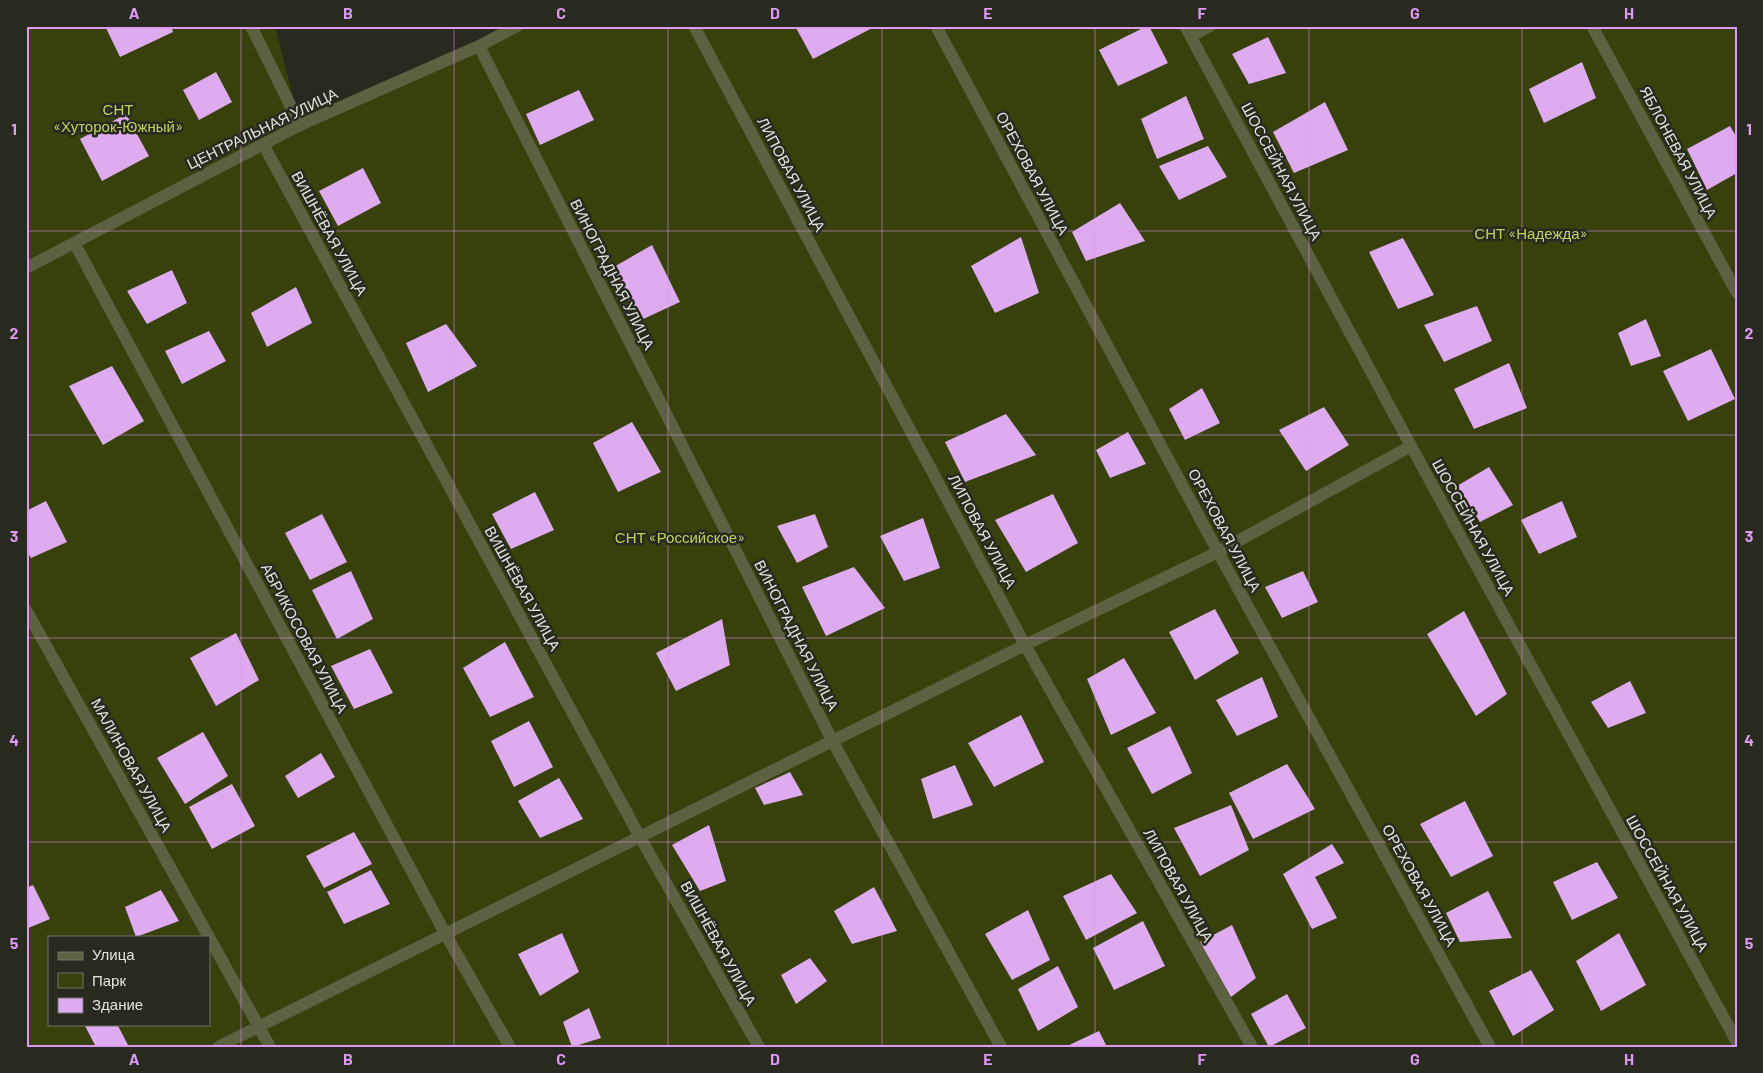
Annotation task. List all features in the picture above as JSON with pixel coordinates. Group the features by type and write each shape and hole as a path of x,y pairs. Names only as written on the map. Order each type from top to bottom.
{"street":[{"path":"251,26 300,125"},
{"name":"ЦЕНТРАЛЬНАЯ УЛИЦА","path":"26,268 300,125 479,46 517,26"},
{"name":"ЛИПОВАЯ УЛИЦА","path":"694,26 1025,645 1252,1047"},
{"name":"ОРЕХОВАЯ УЛИЦА","path":"936,26 1218,552 1490,1047"},
{"path":"1188,31 1210,26"},
{"name":"ЯБЛОНЕВАЯ УЛИЦА","path":"1592,26 1737,293"},
{"name":"ШОССЕЙНАЯ УЛИЦА","path":"1188,31 1411,446 1737,1042"},
{"name":"ВИНОГРАДНАЯ УЛИЦА","path":"479,46 833,742 1001,1047"},
{"name":"ВИШНЁВАЯ УЛИЦА","path":"262,144 640,837 759,1047"},
{"name":"АБРИКОСОВАЯ УЛИЦА","path":"75,244 446,935 510,1047"},
{"path":"218,1047 1025,645 1218,552 1411,446"},
{"name":"МАЛИНОВАЯ УЛИЦА","path":"26,610 208,936"},
{"name":"МАЛИНОВАЯ УЛИЦА","path":"210,939 270,1047"}],"green space":[{"name":"СНТ «Российское»","path":"26,26 275,26 300,125 517,26 1737,26 1737,1047 26,1047"}],"building":[{"path":"105,26 171,26 173,32 120,57"},
{"path":"795,26 876,26 813,59"},
{"path":"1149,26 1168,63 1118,86 1099,50"},
{"path":"1268,37 1286,73 1249,84 1232,54"},
{"path":"1582,62 1596,98 1544,123 1529,89"},
{"path":"216,72 232,102 199,120 183,90"},
{"path":"579,90 594,120 540,145 526,114"},
{"path":"1186,96 1204,139 1157,159 1141,119"},
{"path":"1325,102 1348,150 1294,173 1273,132"},
{"path":"126,114 149,156 102,181 80,139"},
{"path":"1730,126 1737,138 1737,173 1707,190 1687,149"},
{"path":"1208,146 1227,177 1179,200 1159,166"},
{"path":"363,168 381,203 338,226 319,191"},
{"path":"1120,203 1145,241 1086,261 1072,232"},
{"path":"1021,237 1039,293 995,313 971,266"},
{"path":"1403,238 1434,295 1398,309 1369,252"},
{"path":"652,245 680,302 639,321 612,268"},
{"path":"172,270 187,303 147,324 127,291"},
{"path":"296,287 312,323 267,347 251,313"},
{"path":"1477,306 1492,341 1444,362 1424,325"},
{"path":"1646,319 1661,356 1631,366 1618,333"},
{"path":"446,324 477,366 428,392 406,343"},
{"path":"209,331 226,361 182,384 165,351"},
{"path":"1711,349 1735,399 1688,421 1663,371"},
{"path":"1509,363 1527,408 1474,429 1454,389"},
{"path":"112,366 144,421 103,445 69,386"},
{"path":"1202,388 1220,423 1185,440 1169,409"},
{"path":"1324,407 1349,445 1306,471 1279,430"},
{"path":"1006,414 1036,455 965,482 945,442"},
{"path":"632,422 661,472 618,492 593,443"},
{"path":"1128,432 1146,464 1110,478 1096,450"},
{"path":"1489,467 1513,505 1480,522 1457,486"},
{"path":"535,492 554,530 511,549 492,514"},
{"path":"1053,494 1078,543 1026,572 995,520"},
{"path":"46,501 67,542 31,558 26,550 26,511"},
{"path":"1562,501 1577,537 1539,554 1521,520"},
{"path":"322,514 347,562 310,580 285,533"},
{"path":"815,514 828,547 797,563 777,526"},
{"path":"923,518 940,568 904,581 880,536"},
{"path":"854,567 885,608 826,636 802,587"},
{"path":"351,571 373,619 337,639 312,590"},
{"path":"1303,571 1318,602 1282,618 1265,587"},
{"path":"1215,609 1239,653 1195,680 1169,632"},
{"path":"1464,611 1507,694 1476,716 1427,634"},
{"path":"722,619 730,665 676,691 656,653"},
{"path":"236,633 259,680 216,706 190,658"},
{"path":"505,642 534,697 490,717 463,668"},
{"path":"370,649 393,693 354,709 331,666"},
{"path":"1124,658 1156,713 1111,735 1087,679"},
{"path":"1262,677 1278,717 1237,736 1216,700"},
{"path":"1630,681 1646,713 1608,728 1591,702"},
{"path":"1021,715 1044,762 994,787 968,743"},
{"path":"529,721 553,767 514,787 491,741"},
{"path":"1170,726 1192,773 1152,794 1127,748"},
{"path":"203,732 228,776 185,804 157,758"},
{"path":"321,753 335,777 298,798 285,776"},
{"path":"1287,764 1315,809 1253,839 1229,793"},
{"path":"955,765 973,805 933,819 921,779"},
{"path":"790,772 803,795 764,805 755,788"},
{"path":"559,778 583,819 540,838 518,801"},
{"path":"232,784 255,826 212,849 189,807"},
{"path":"1465,801 1493,856 1451,877 1420,824"},
{"path":"1231,805 1249,850 1200,876 1174,828"},
{"path":"709,825 726,881 700,891 672,845"},
{"path":"354,832 372,864 324,888 306,856"},
{"path":"1332,844 1344,863 1315,877 1337,918 1312,929 1283,874"},
{"path":"1597,862 1618,898 1572,920 1553,882"},
{"path":"371,870 390,904 344,924 327,892"},
{"path":"1111,874 1137,913 1086,940 1063,896"},
{"path":"33,885 50,919 26,929 26,888"},
{"path":"874,887 897,931 852,944 834,911"},
{"path":"161,890 179,921 136,936 125,907"},
{"path":"1488,891 1512,938 1460,942 1446,913"},
{"path":"1028,910 1050,960 1012,980 985,934"},
{"path":"1143,921 1165,966 1114,990 1093,948"},
{"path":"1232,925 1256,978 1231,997 1200,942"},
{"path":"562,933 579,972 540,996 518,954"},
{"path":"1619,933 1646,985 1601,1011 1576,961"},
{"path":"810,958 827,981 796,1004 781,975"},
{"path":"1058,966 1078,1007 1038,1031 1018,989"},
{"path":"1531,970 1554,1010 1513,1036 1489,991"},
{"path":"1287,994 1306,1028 1269,1047 1251,1014"},
{"path":"589,1008 601,1038 572,1047 563,1022"},
{"path":"85,1026 118,1026 128,1045 96,1047"},
{"path":"1099,1031 1107,1047 1065,1047"}],"park label":[{"name":"СНТ «Хуторок-Южный»","path":"118,118"},
{"name":"СНТ «Надежда»","path":"1531,233"}]}
